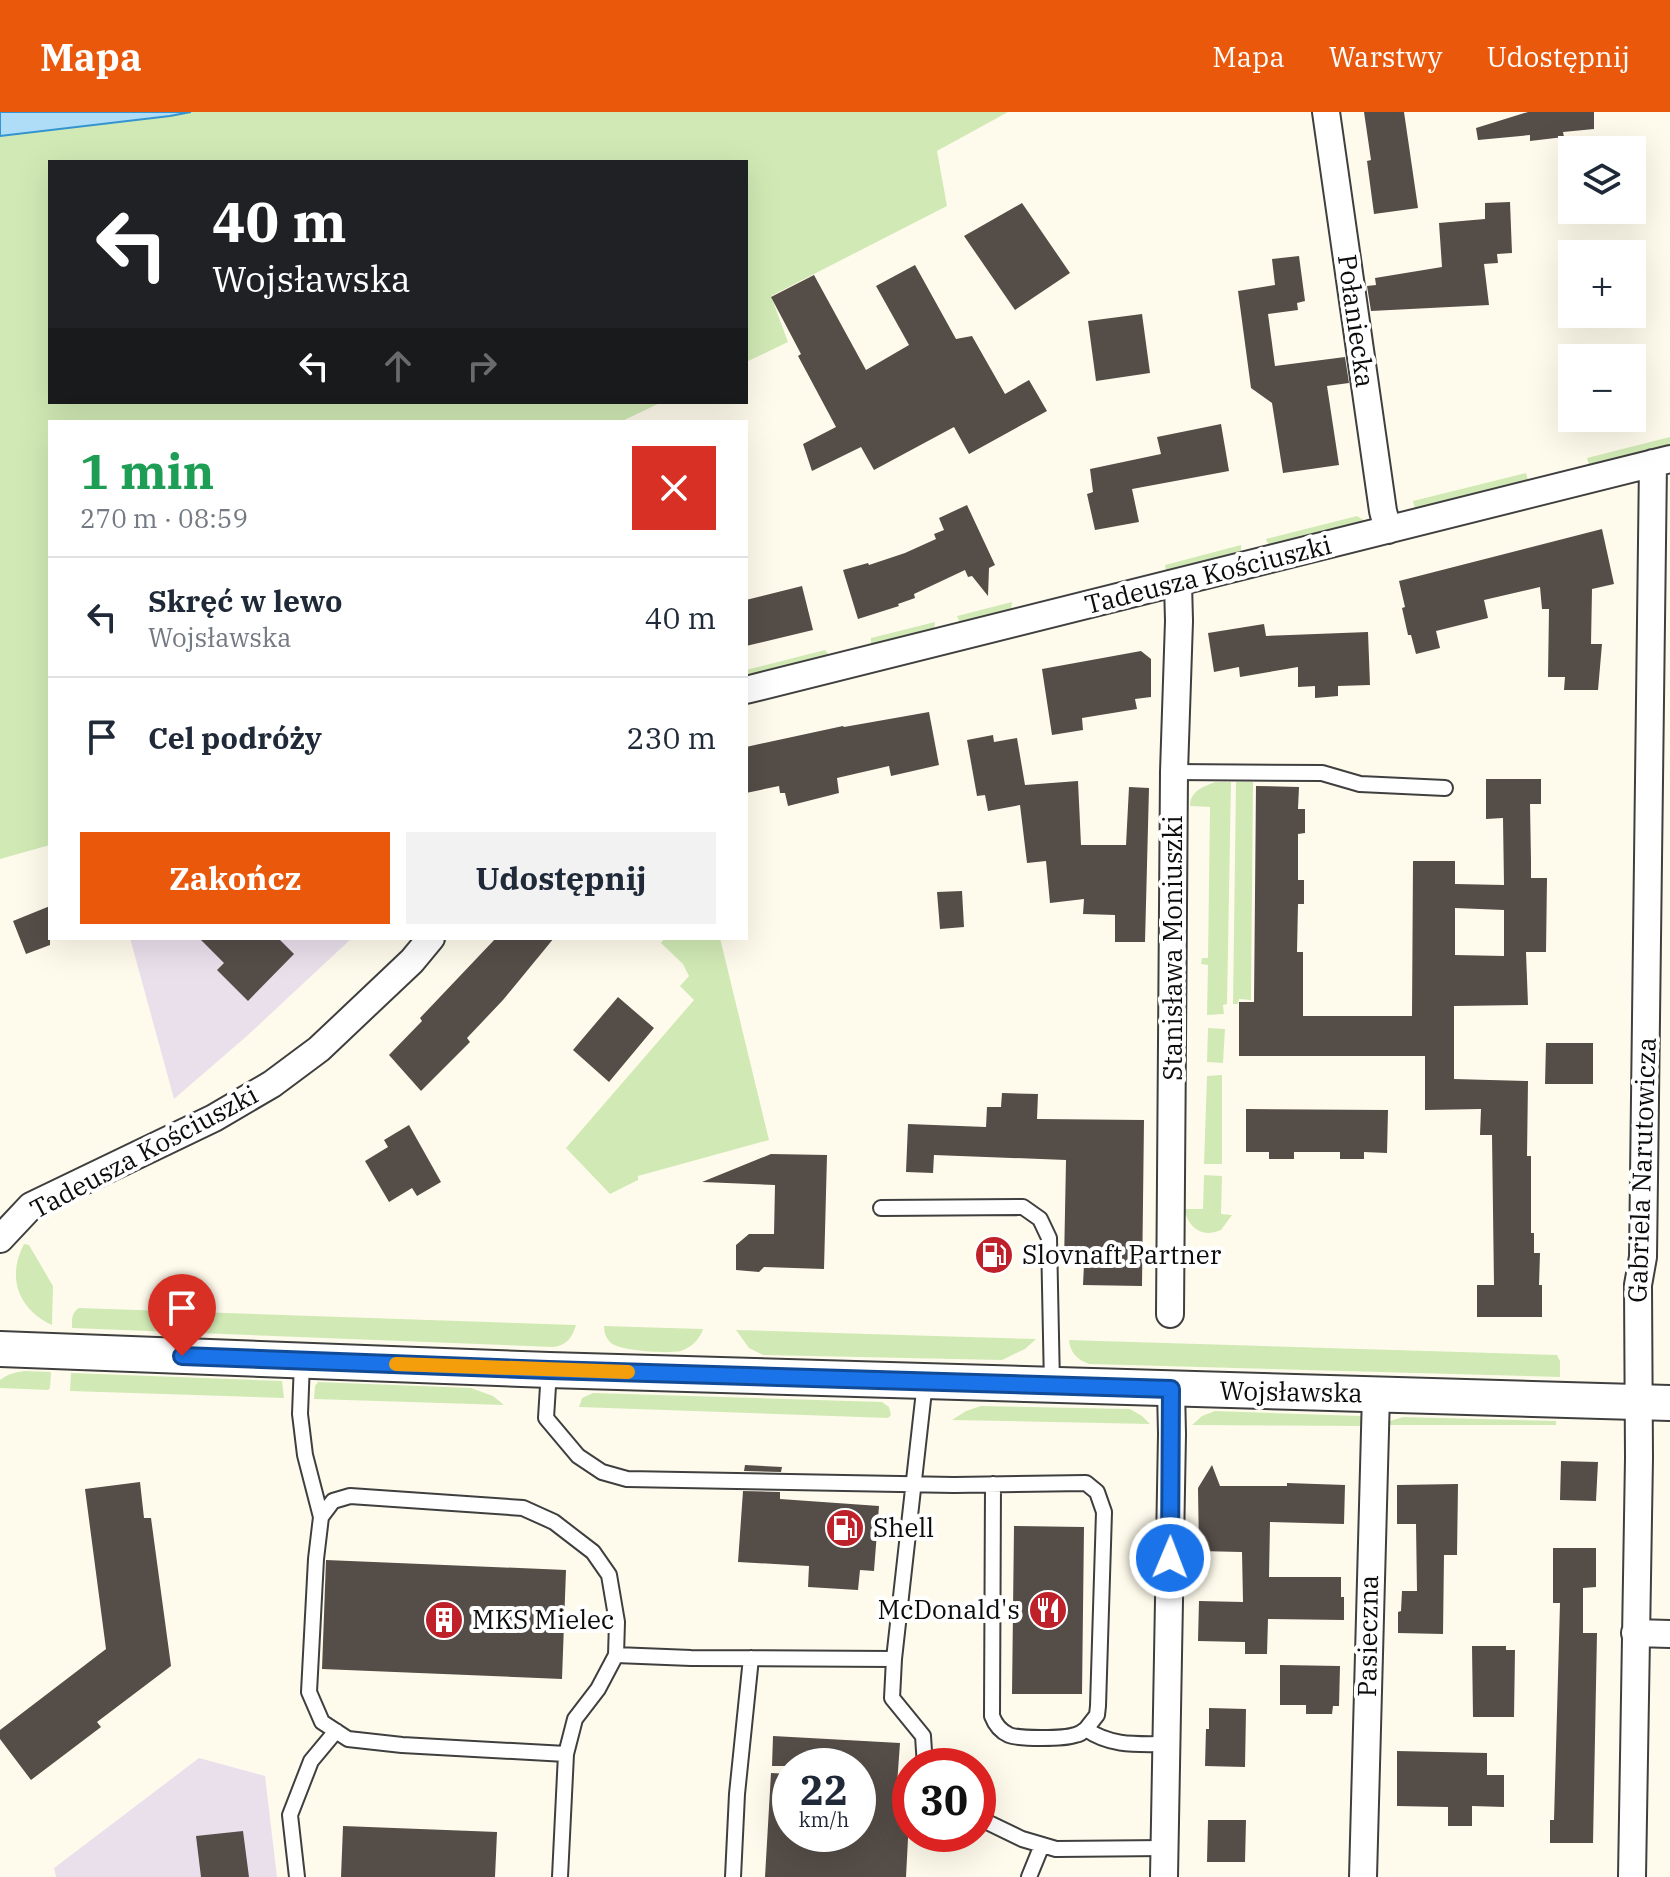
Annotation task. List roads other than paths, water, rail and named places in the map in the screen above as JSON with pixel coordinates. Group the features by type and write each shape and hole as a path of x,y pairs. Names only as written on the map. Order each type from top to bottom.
{"street":[{"name":"Połaniecka","path":"1326,112 1388,530"},
{"name":"Tadeusza Kościuszki","path":"748,690 1662,461"},
{"name":"Gabriela Narutowicza","path":"1632,1877 1635,1633 1655,1402 1638,1312 1638,1285 1643,1257 1662,461"},
{"name":"Stanisława Moniuszki","path":"1170,1314 1178,583"},
{"name":"Tadeusza Kościuszki","path":"0,1239 31,1206 214,1118 272,1084 319,1049 412,961 429,940"},
{"name":"Wojsławska","path":"0,1349 549,1370 1655,1402"},
{"path":"1164,1877 1171,1389"},
{"name":"Pasieczna","path":"1363,1877 1376,1394"},
{"path":"1635,1633 1670,1634"}],"lane":[{"path":"1174,772 1322,773 1360,784 1445,788"},
{"path":"881,1208 1023,1207 1040,1219 1049,1238 1052,1386"},
{"path":"302,1360 300,1414 305,1455 321,1517 309,1692 322,1722 348,1739 566,1754"},
{"path":"549,1370 546,1418 578,1456 602,1472 627,1479 913,1484 1086,1483 1097,1492 1104,1512 1098,1706 1097,1715 1086,1729 1069,1737 1018,1737 1000,1730 992,1716 993,1484"},
{"path":"924,1748 923,1736 892,1698 925,1382"},
{"path":"321,1517 333,1501 350,1496 523,1508 554,1522 593,1552 609,1575 617,1622 616,1655 598,1689 575,1719 566,1754 560,1877"},
{"path":"616,1655 894,1659"},
{"path":"733,1877 737,1794 751,1658"},
{"path":"1086,1729 1115,1743 1168,1744"},
{"path":"297,1877 290,1815 311,1761 336,1731"},
{"path":"996,1826 1022,1839 1056,1849 1165,1848"},
{"path":"1029,1877 1042,1845"}],"water":[{"path":"0,112 191,112 0,136"}],"place":[{"name":"Slovnaft Partner","path":"994,1255"},
{"name":"Shell","path":"845,1528"},
{"name":"McDonald's","path":"1048,1610"},
{"name":"MKS Mielec","path":"444,1620"}]}
